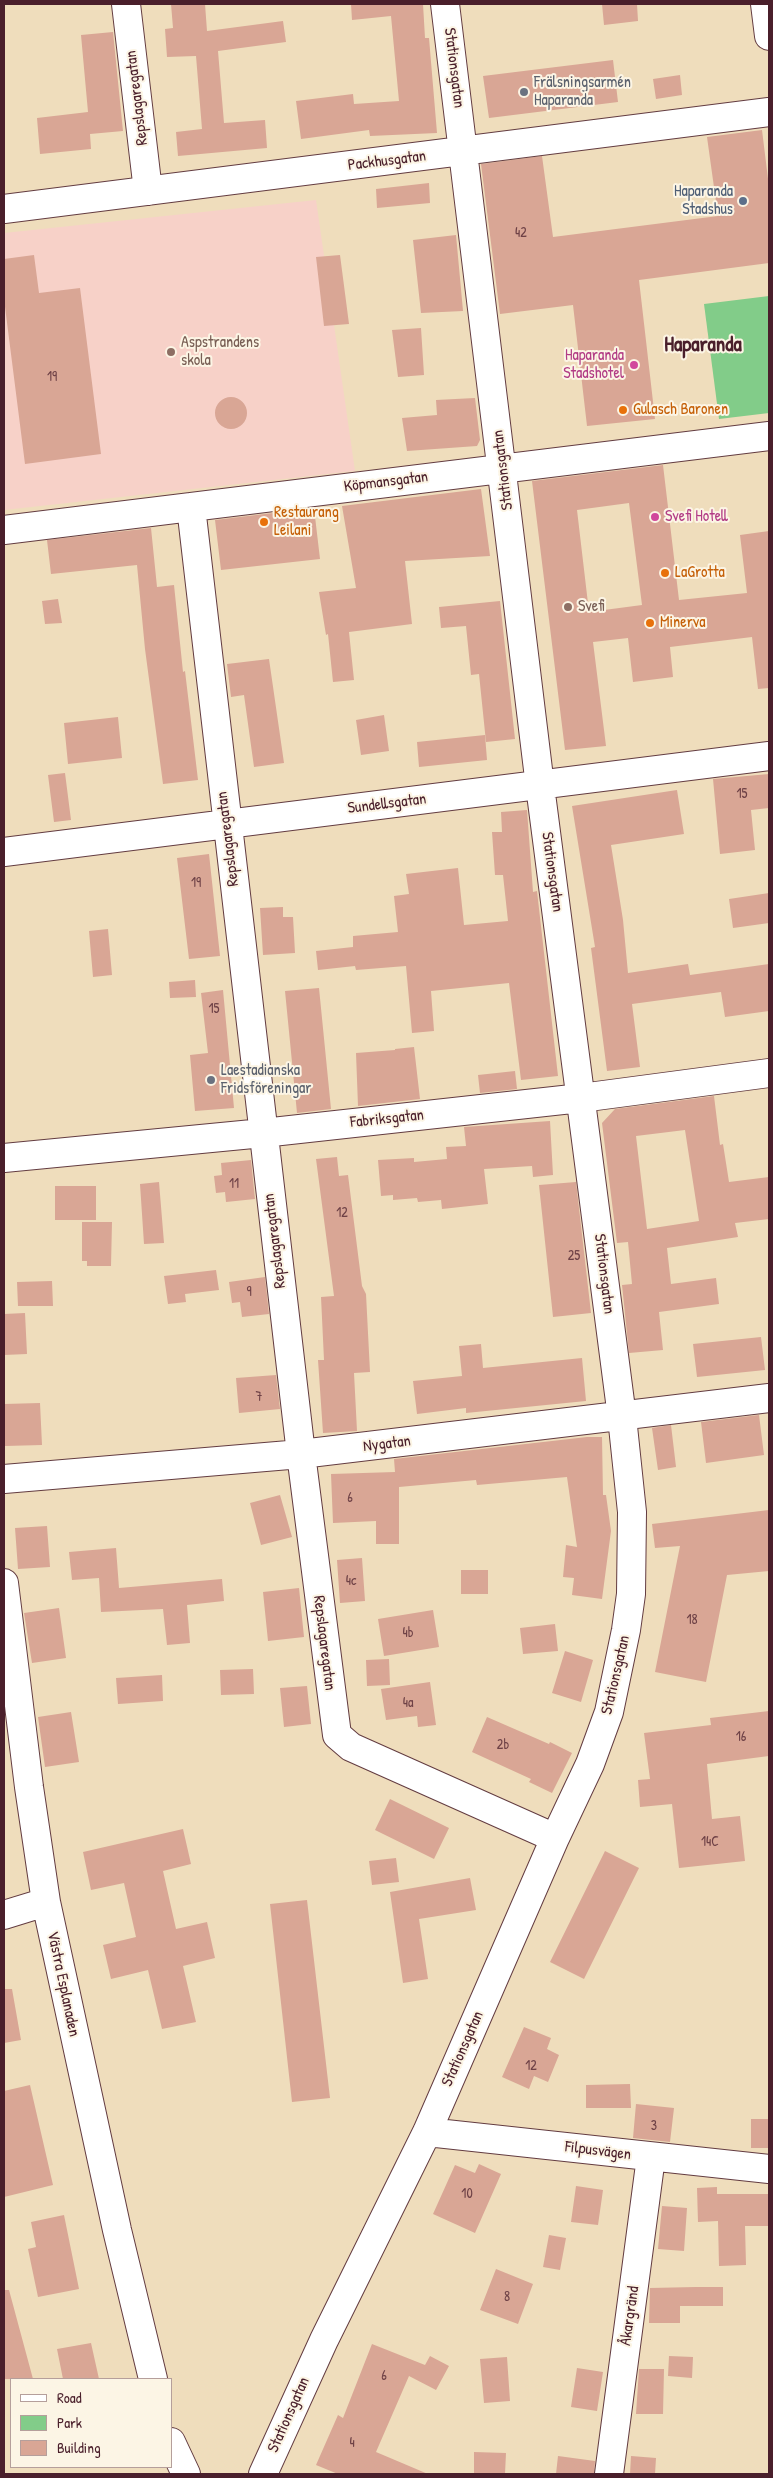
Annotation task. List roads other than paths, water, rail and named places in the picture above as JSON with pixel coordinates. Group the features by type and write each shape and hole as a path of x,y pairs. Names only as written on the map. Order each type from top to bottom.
{"street":[{"name":"Repslagaregatan","path":"126,4 148,191"},
{"name":"Stationsgatan","path":"263,2474 324,2340 427,2132 555,1838 590,1764 609,1712 626,1630 631,1594 632,1512 622,1417 540,786 445,4"},
{"path":"765,4 769,36"},
{"name":"Packhusgatan","path":"4,209 769,112"},
{"name":"Köpmansgatan","path":"4,530 502,467 769,436"},
{"name":"Repslagaregatan","path":"191,506 262,1134 337,1735 351,1748 555,1838"},
{"name":"Sundellsgatan","path":"4,852 769,756"},
{"name":"Fabriksgatan","path":"4,1158 262,1134 582,1098 769,1073"},
{"name":"Nygatan","path":"4,1479 301,1454 769,1398"},
{"name":"Västra Esplanaden","path":"4,1583 46,1902 113,2213 153,2378"},
{"path":"4,1915 46,1902"},
{"name":"Filpusvägen","path":"427,2132 769,2169"},
{"name":"Åkargränd","path":"609,2474 651,2157"},
{"path":"172,2444 186,2474"}],"place":[{"name":"Frälsningsarmén Haparanda","path":"524,92"},
{"name":"Haparanda Stadshus","path":"743,201"},
{"name":"Aspstrandens skola","path":"171,352"},
{"name":"Haparanda Stadshotel","path":"634,365"},
{"name":"Gulasch Baronen","path":"623,410"},
{"name":"Svefi Hotell","path":"655,517"},
{"name":"Restaurang Leilani","path":"264,522"},
{"name":"LaGrotta","path":"665,573"},
{"name":"Svefi","path":"568,607"},
{"name":"Minerva","path":"650,623"},
{"name":"Laestadianska Fridsföreningar","path":"211,1080"}],"district":[{"name":"Haparanda","path":"703,345"}]}
